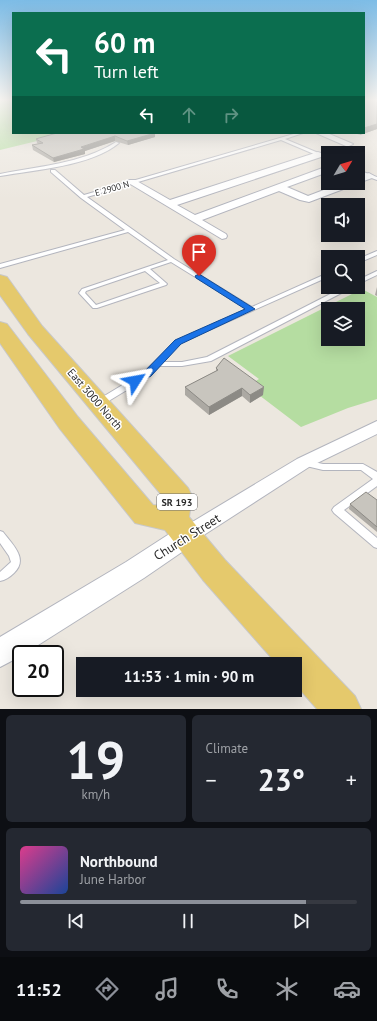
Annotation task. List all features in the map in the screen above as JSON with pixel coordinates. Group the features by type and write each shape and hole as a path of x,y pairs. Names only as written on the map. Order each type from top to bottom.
{"main road":[{"name":"East 3000 North","path":"0,281 35,330 178,496 180,528"},
{"name":"SR 193","path":"0,328 69,423 145,515 180,528"},
{"path":"180,528 214,570 342,709"}],"street":[{"path":"323,134 349,144"},
{"path":"169,204 318,155"},
{"path":"194,219 321,172"},
{"path":"132,182 222,236"},
{"path":"279,187 303,198 309,198 331,190"},
{"name":"Church Street","path":"0,653 135,570 180,528 303,463 377,427"}],"lane":[{"name":"E 2900 N","path":"83,197 298,134"},
{"path":"281,139 321,156"},
{"path":"0,175 95,155 111,148 117,143"},
{"path":"53,171 83,197"},
{"name":"E 2900 N","path":"83,197 172,260 251,309"},
{"path":"0,266 129,230"},
{"path":"365,258 377,253"},
{"path":"146,269 164,284 95,307 82,293 84,290 172,260"},
{"path":"365,279 377,273"},
{"path":"98,403 147,374 178,342 321,278"},
{"path":"158,364 182,364 208,359 335,294"},
{"path":"303,463 323,467 363,467 377,477"},
{"path":"377,481 337,510 377,544"},
{"path":"0,535 16,559 16,565 12,570 0,577"}],"green space":[{"path":"0,132 12,132 12,134 66,134 0,150"},
{"path":"365,291 377,297 377,399 348,408 301,427 247,386 259,379 228,356 321,310 321,346 365,346 365,302 336,302 352,294 365,294"}],"building":[{"path":"54,134 152,134 127,141 115,136 81,147 84,149 53,158 32,145 43,143 36,139"},
{"path":"224,358 264,387 250,395 242,388 209,407 185,387 218,370 216,368"},
{"path":"366,492 377,500 377,527 350,504"}],"route":[{"path":"135,381 147,374 178,342 251,309 199,276"}]}
